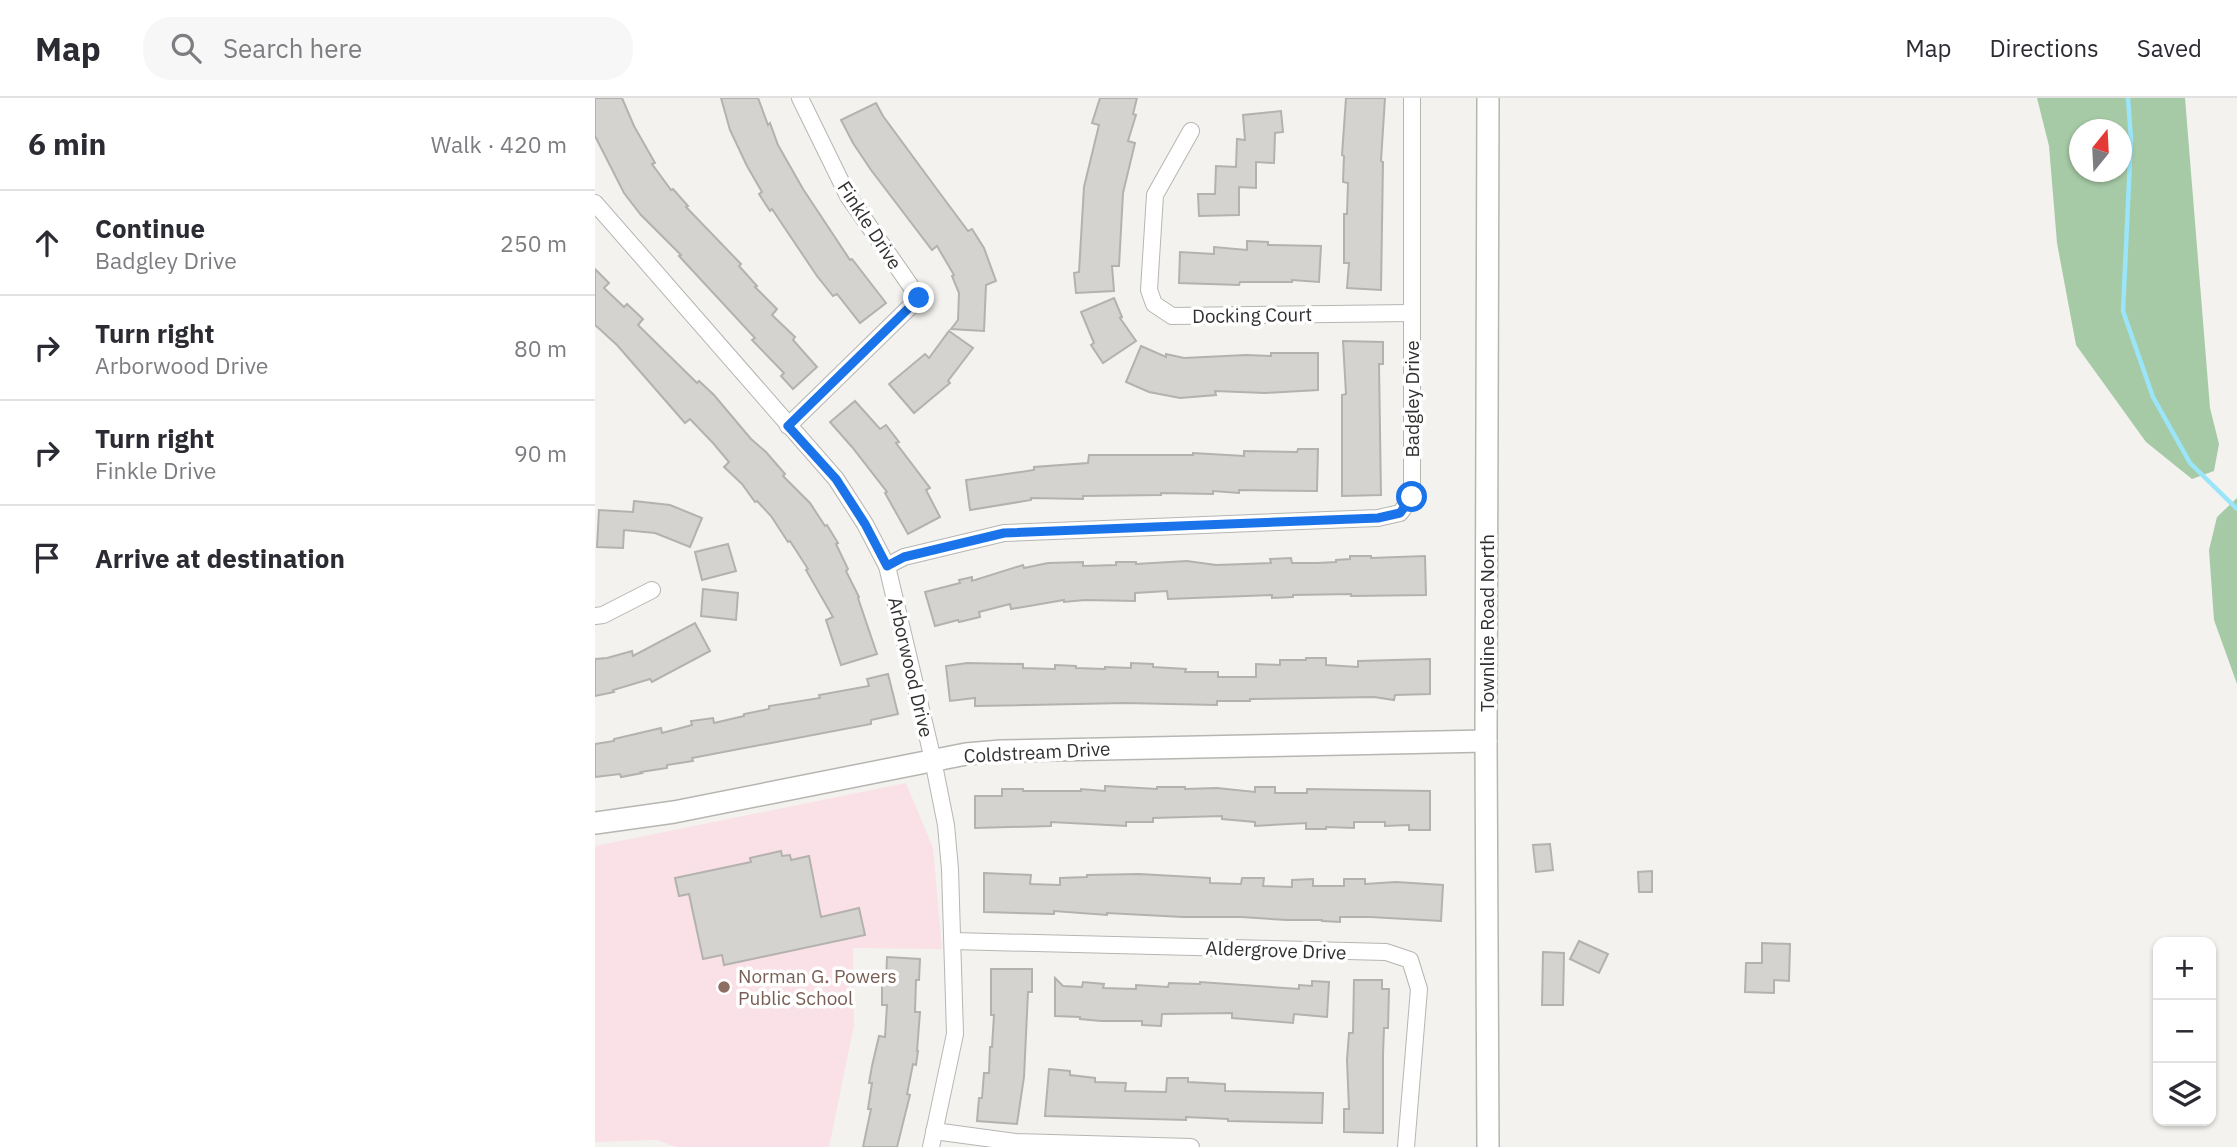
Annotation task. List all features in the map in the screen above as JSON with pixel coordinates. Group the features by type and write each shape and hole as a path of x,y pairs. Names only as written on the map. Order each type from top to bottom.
{"street":[{"name":"Finkle Drive","path":"788,426 919,298 848,196 800,98"},
{"name":"Badgley Drive","path":"887,566 904,557 1004,533 1378,518 1400,513 1412,497 1412,98"},
{"name":"Townline Road North","path":"1488,98 1488,1147"},
{"name":"Docking Court","path":"1191,131 1154,195 1149,290 1154,304 1172,316 1411,313"},
{"name":"Arborwood Drive","path":"595,203 836,479 865,524 887,566 933,760 946,825 950,869 955,1034 933,1139"},
{"path":"595,616 603,615 652,590"},
{"name":"Coldstream Drive","path":"595,823 674,812 966,754 1001,751 1486,741"},
{"name":"Aldergrove Drive","path":"953,941 1386,953 1410,960 1419,989 1406,1147"},
{"path":"933,1139 1191,1147"}],"shaded area":[{"name":"Norman G. Powers Public School","path":"906,783 933,848 942,949 853,948 854,1025 829,1147 676,1147 657,1140 595,1142 595,846"}],"green space":[{"path":"2037,98 2185,98 2210,408 2219,444 2214,471 2192,479 2146,442 2076,345 2057,243 2049,146"},
{"path":"2237,498 2237,684 2214,620 2209,550 2217,517"}],"building":[{"path":"595,98 622,98 655,163 652,164 671,190 688,206 686,207 741,264 739,266 757,286 755,287 777,309 772,315 795,337 793,340 817,367 793,389 781,376 784,373 752,340 755,338 679,256 681,255 641,215 624,193 595,136"},
{"path":"721,98 758,98 768,125 770,123 778,145 803,189 850,260 852,259 886,303 860,323 837,294 833,296 817,276 759,194 762,192 730,130"},
{"path":"1100,98 1137,98 1133,114 1136,115 1128,141 1135,143 1123,193 1119,266 1112,266 1114,291 1076,293 1074,273 1079,272 1084,187 1099,125 1092,123"},
{"path":"1346,98 1385,98 1381,161 1381,290 1347,288 1349,263 1344,263 1344,214 1347,214 1348,183 1343,182 1342,155"},
{"path":"876,103 968,231 972,229 984,248 996,281 986,285 984,331 951,329 958,320 959,293 952,276 954,275 937,246 932,250 871,170 841,120"},
{"path":"1281,111 1283,132 1275,133 1274,163 1256,162 1256,188 1239,187 1239,215 1199,216 1198,194 1215,194 1216,166 1236,167 1237,139 1245,140 1243,115"},
{"path":"1247,241 1268,242 1268,245 1321,246 1319,282 1292,280 1240,282 1239,285 1179,283 1180,252 1214,254 1214,247 1247,250"},
{"path":"595,269 609,283 604,288 624,307 627,304 643,319 638,325 697,383 699,381 714,395 785,474 783,476 810,503 825,526 827,525 838,543 836,544 848,569 846,571 859,597 877,654 841,665 826,620 833,617 790,541 788,542 771,516 724,467 729,462 713,443 690,419 685,423 617,345 595,325"},
{"path":"1114,298 1122,317 1120,318 1136,341 1103,363 1091,345 1094,343 1081,312"},
{"path":"949,331 973,348 948,381 950,383 914,413 889,384 925,354 929,358"},
{"path":"1343,341 1383,342 1383,364 1379,364 1381,495 1342,496 1342,395 1346,394"},
{"path":"1141,346 1166,357 1166,354 1184,358 1318,353 1318,390 1265,393 1215,391 1216,395 1180,398 1149,392 1126,382"},
{"path":"855,401 880,429 886,425 899,442 896,443 930,488 926,490 940,517 908,534 885,493 887,492 830,422"},
{"path":"1298,449 1318,449 1317,491 1239,490 1239,493 1213,491 1213,494 1083,496 1083,499 1031,498 970,510 966,480 1034,470 1034,467 1088,463 1089,455 1193,453 1244,456 1244,451 1297,452"},
{"path":"634,501 670,505 702,518 690,547 655,533 624,530 623,548 597,547 599,510 633,512"},
{"path":"728,544 736,571 702,580 695,552"},
{"path":"1350,556 1425,556 1426,595 1293,595 1272,598 1272,595 1168,599 1167,591 1135,593 1135,601 1064,600 1011,609 1010,604 979,612 980,617 935,626 925,592 960,583 959,580 972,577 972,581 1023,565 1024,568 1048,563 1083,562 1083,566 1116,565 1116,562 1136,564 1187,561 1216,565 1271,563 1270,559 1291,558 1292,563 1317,563 1336,562 1350,559"},
{"path":"703,589 738,593 736,620 701,616"},
{"path":"695,623 710,651 652,682 650,679 595,696 595,659 632,651 633,656"},
{"path":"1326,658 1326,665 1358,667 1358,661 1430,659 1430,694 1395,695 1394,700 1374,697 1250,699 1217,701 1217,705 1125,703 975,706 975,698 950,701 946,666 967,663 1023,664 1023,668 1055,669 1055,665 1105,669 1131,668 1131,663 1186,669 1185,672 1218,672 1218,677 1256,677 1256,664 1280,665 1280,660"},
{"path":"888,674 898,714 871,720 871,724 692,758 693,761 642,773 621,777 620,774 595,777 595,744 661,728 662,733 692,725 691,721 713,718 714,723 769,709 769,706 820,698 819,695 869,686 867,679"},
{"path":"1105,786 1217,788 1255,792 1255,787 1275,787 1275,793 1307,793 1307,789 1430,791 1430,830 1409,830 1409,825 1385,826 1385,822 1354,822 1354,828 1326,829 1306,829 1306,823 1255,826 1255,822 1222,819 1222,816 1153,818 1153,822 1126,822 1126,826 1051,822 1051,826 975,828 975,796 1002,796 1002,789 1105,791"},
{"path":"1550,844 1553,870 1536,872 1533,845"},
{"path":"781,851 782,856 790,855 791,860 809,856 821,917 859,908 865,935 724,965 722,955 703,959 689,894 679,896 675,878 751,862 750,858"},
{"path":"1652,871 1652,892 1639,892 1638,872"},
{"path":"984,873 1031,875 1030,884 1060,885 1060,878 1139,874 1210,878 1210,883 1241,884 1242,878 1264,878 1263,886 1292,887 1292,880 1313,879 1313,886 1344,886 1344,879 1365,879 1365,884 1396,882 1443,885 1441,921 1340,917 1340,922 1054,911 1054,914 984,912"},
{"path":"1579,941 1608,954 1599,973 1570,959"},
{"path":"1762,943 1790,944 1789,981 1774,980 1774,993 1745,992 1746,963 1762,963"},
{"path":"1543,952 1564,953 1563,1005 1542,1005"},
{"path":"887,957 920,959 915,1012 920,1012 918,1051 916,1065 913,1064 907,1094 910,1095 897,1147 863,1147 871,1109 868,1109 872,1066 879,1036 885,1037 887,1005 882,1005 882,983 886,983"},
{"path":"991,969 1032,969 1032,992 1028,992 1024,1077 1017,1124 977,1121 984,1073 989,1073 992,1047 994,1015 991,1015"},
{"path":"1055,978 1063,986 1082,987 1083,982 1104,984 1103,988 1136,989 1136,985 1168,987 1169,983 1200,982 1299,989 1299,985 1312,986 1312,981 1329,982 1327,1017 1294,1014 1293,1023 1232,1018 1232,1013 1162,1014 1161,1026 1142,1025 1142,1021 1101,1021 1055,1016"},
{"path":"1354,980 1382,980 1382,989 1389,989 1388,1028 1384,1028 1383,1133 1344,1132 1344,1109 1349,1109 1347,1060 1349,1033 1353,1033"},
{"path":"1049,1069 1095,1078 1095,1082 1126,1083 1125,1091 1166,1092 1167,1078 1188,1078 1188,1082 1225,1084 1225,1091 1323,1093 1322,1123 1228,1121 1186,1117 1186,1120 1045,1116"}],"waterway":[{"path":"2128,98 2131,139 2123,311 2153,397 2190,463 2237,509"}],"place":[{"name":"Norman G. Powers Public School","path":"724,987"}],"route":[{"path":"919,298 788,426 836,479 865,524 887,566 904,557 1004,533 1378,518 1400,513 1412,497"}]}
